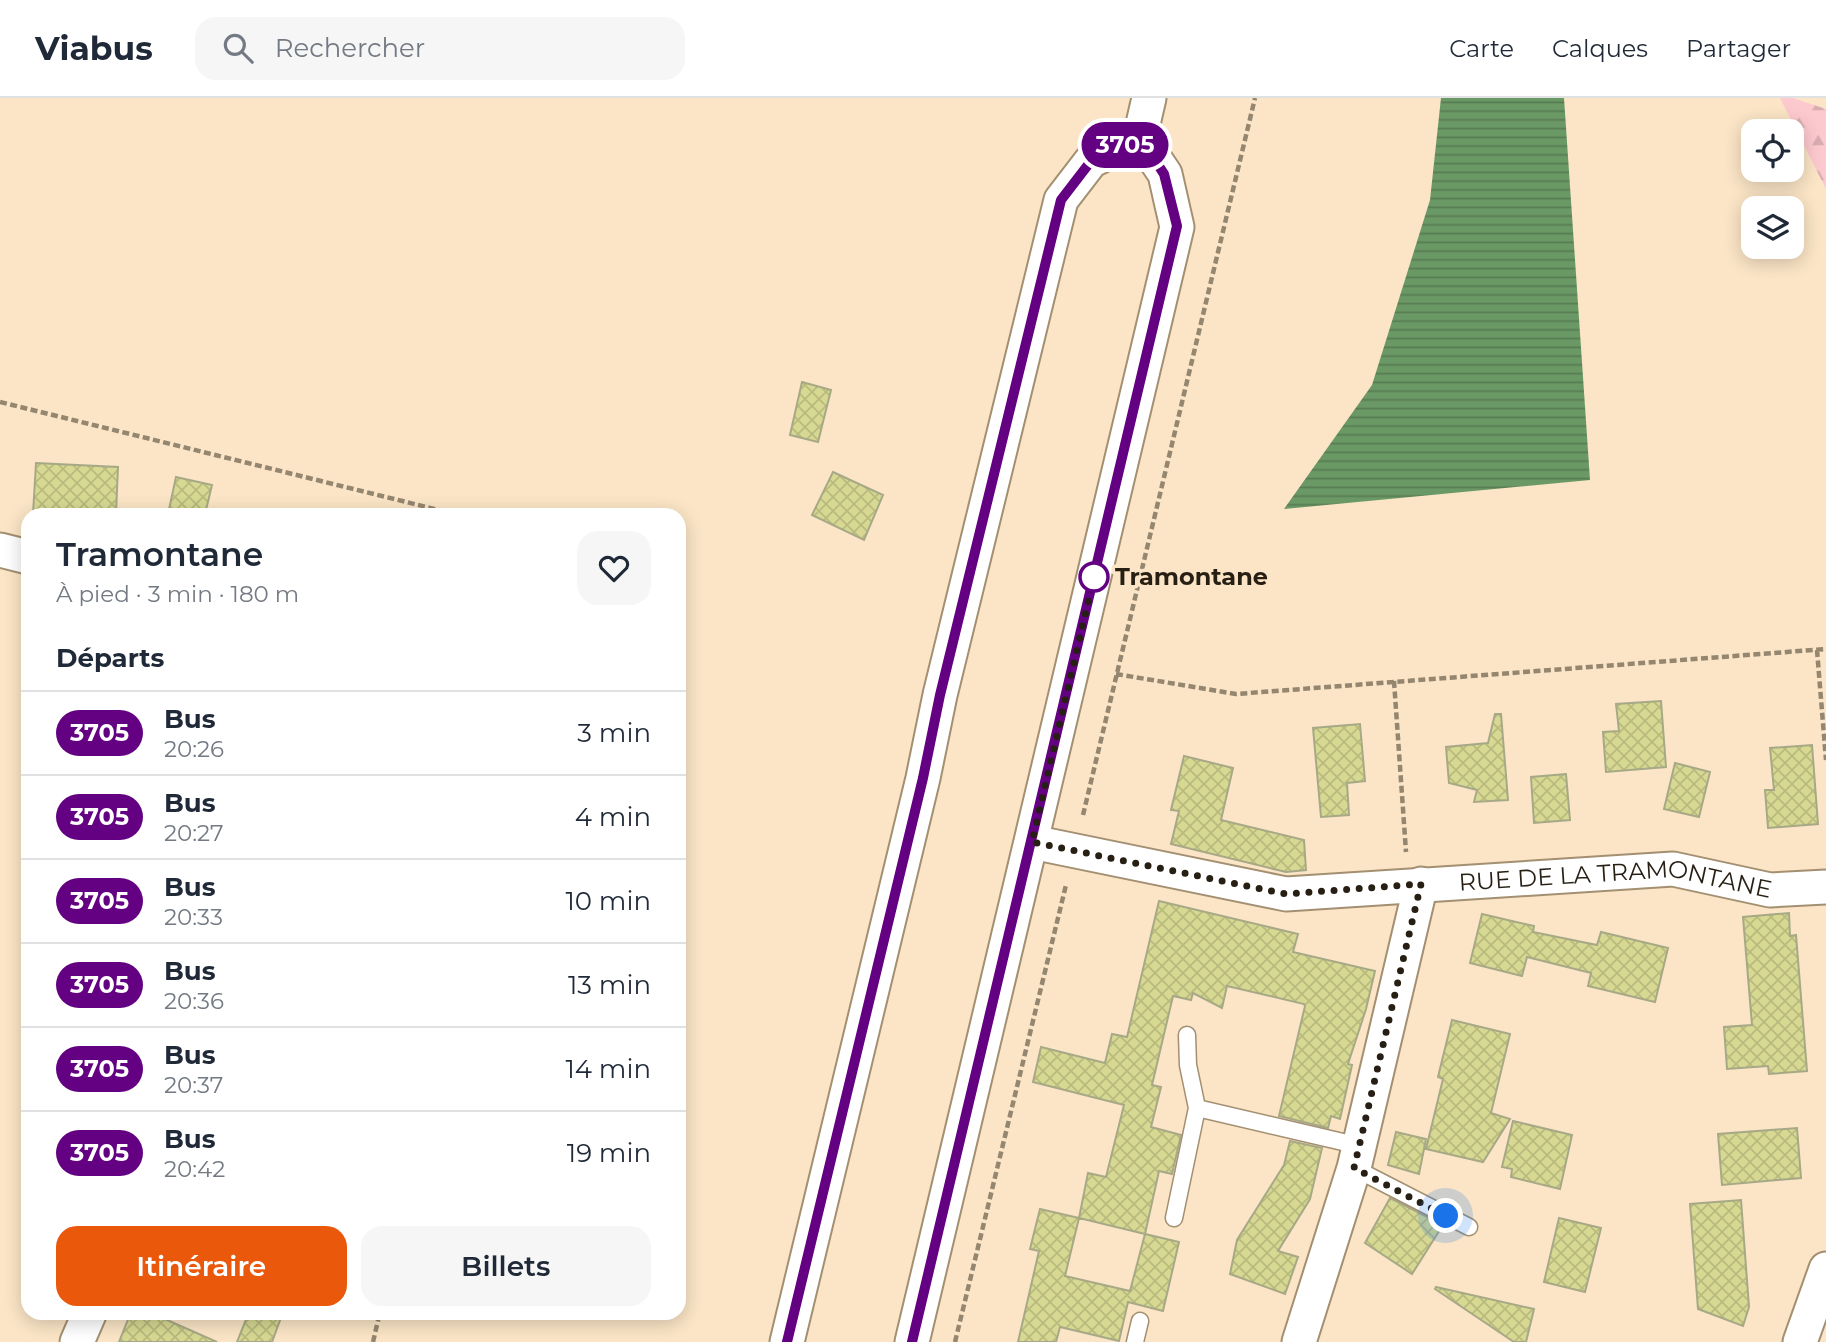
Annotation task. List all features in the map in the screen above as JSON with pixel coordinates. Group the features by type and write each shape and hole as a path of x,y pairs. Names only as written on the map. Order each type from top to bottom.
{"street":[{"path":"912,1342 1177,226 1164,174 1140,137 1149,98"},
{"path":"788,1342 917,805 940,695 1061,200 1091,161 1140,137"},
{"path":"0,550 21,555"},
{"name":"RUE DE LA TRAMONTANE","path":"1032,842 1286,894 1673,869 1770,890 1826,887"},
{"path":"1299,1342 1357,1157 1421,884"},
{"path":"1800,1342 1826,1269"},
{"path":"77,1342 87,1320"}],"lane":[{"path":"1174,1218 1197,1108 1188,1065 1188,1035"},
{"path":"1197,1108 1357,1157 1468,1227"},
{"path":"1135,1342 1140,1321"}],"path":[{"path":"955,1342 1255,98"},
{"path":"0,402 431,508"},
{"path":"1116,674 1236,694 1826,649"},
{"path":"1817,650 1826,760"},
{"path":"1394,681 1407,856 1421,884"},
{"path":"373,1342 378,1320"}],"green space":[{"path":"1780,98 1793,98 1826,109 1826,189 1804,145 1804,119 1791,119"}],"shaded area":[{"path":"1441,98 1564,98 1590,480 1284,509 1372,385 1430,200"}],"building":[{"path":"802,382 831,390 818,442 790,435"},
{"path":"36,463 118,467 116,508 33,508"},
{"path":"833,472 883,495 864,540 812,515"},
{"path":"176,477 212,485 206,508 169,508"},
{"path":"1661,701 1666,767 1606,772 1603,732 1619,731 1616,704"},
{"path":"1495,714 1501,714 1508,800 1474,802 1477,790 1449,783 1446,747 1488,743"},
{"path":"1360,724 1365,781 1347,783 1349,815 1321,817 1313,728"},
{"path":"1812,745 1818,824 1768,828 1765,790 1774,790 1770,748"},
{"path":"1184,756 1233,768 1221,820 1304,840 1306,870 1286,872 1171,844 1179,811 1171,810"},
{"path":"1675,763 1710,772 1699,817 1664,809"},
{"path":"1566,774 1570,820 1534,823 1531,777"},
{"path":"1159,901 1298,934 1293,952 1375,971 1348,1064 1352,1065 1340,1119 1331,1116 1328,1128 1279,1116 1304,1004 1227,986 1222,1008 1193,993 1191,1000 1173,996 1152,1085 1161,1087 1151,1127 1181,1135 1172,1174 1159,1171 1145,1234 1079,1218 1088,1173 1106,1177 1124,1105 1033,1082 1041,1047 1105,1063 1112,1034 1127,1037"},
{"path":"1789,913 1790,936 1796,935 1807,1071 1769,1074 1768,1066 1727,1069 1724,1027 1752,1025 1743,917"},
{"path":"1482,914 1534,926 1533,932 1597,945 1601,932 1668,948 1655,1002 1588,986 1591,973 1527,957 1522,976 1470,963"},
{"path":"1452,1020 1510,1034 1491,1113 1510,1119 1483,1162 1426,1149 1443,1079 1438,1077"},
{"path":"1513,1121 1572,1135 1560,1189 1511,1177 1512,1169 1502,1167"},
{"path":"1797,1128 1801,1178 1722,1185 1718,1134"},
{"path":"1396,1132 1426,1139 1419,1174 1388,1165"},
{"path":"1290,1141 1322,1148 1310,1199 1278,1251 1298,1257 1285,1294 1230,1274 1237,1240 1284,1165"},
{"path":"1390,1198 1443,1225 1412,1274 1365,1243"},
{"path":"1741,1200 1749,1307 1743,1326 1698,1309 1690,1204"},
{"path":"1040,1209 1079,1218 1065,1276 1130,1291 1145,1234 1179,1242 1163,1311 1128,1302 1119,1341 1060,1327 1056,1342 1018,1342 1039,1251 1030,1249"},
{"path":"1559,1218 1601,1228 1585,1292 1544,1282"},
{"path":"1436,1287 1534,1309 1526,1342 1514,1342 1435,1289"},
{"path":"128,1320 167,1320 217,1342 119,1342"},
{"path":"246,1320 280,1320 272,1342 237,1342"}],"bus line":[{"name":"3705","path":"787,1342 923,778 940,695 1061,200 1091,161 1140,137 1164,174 1177,226 912,1342"}],"place":[{"name":"Tramontane","path":"1094,577"}],"route":[{"path":"1094,577 1032,842 1286,894 1421,884 1354,1168 1446,1216"}]}
